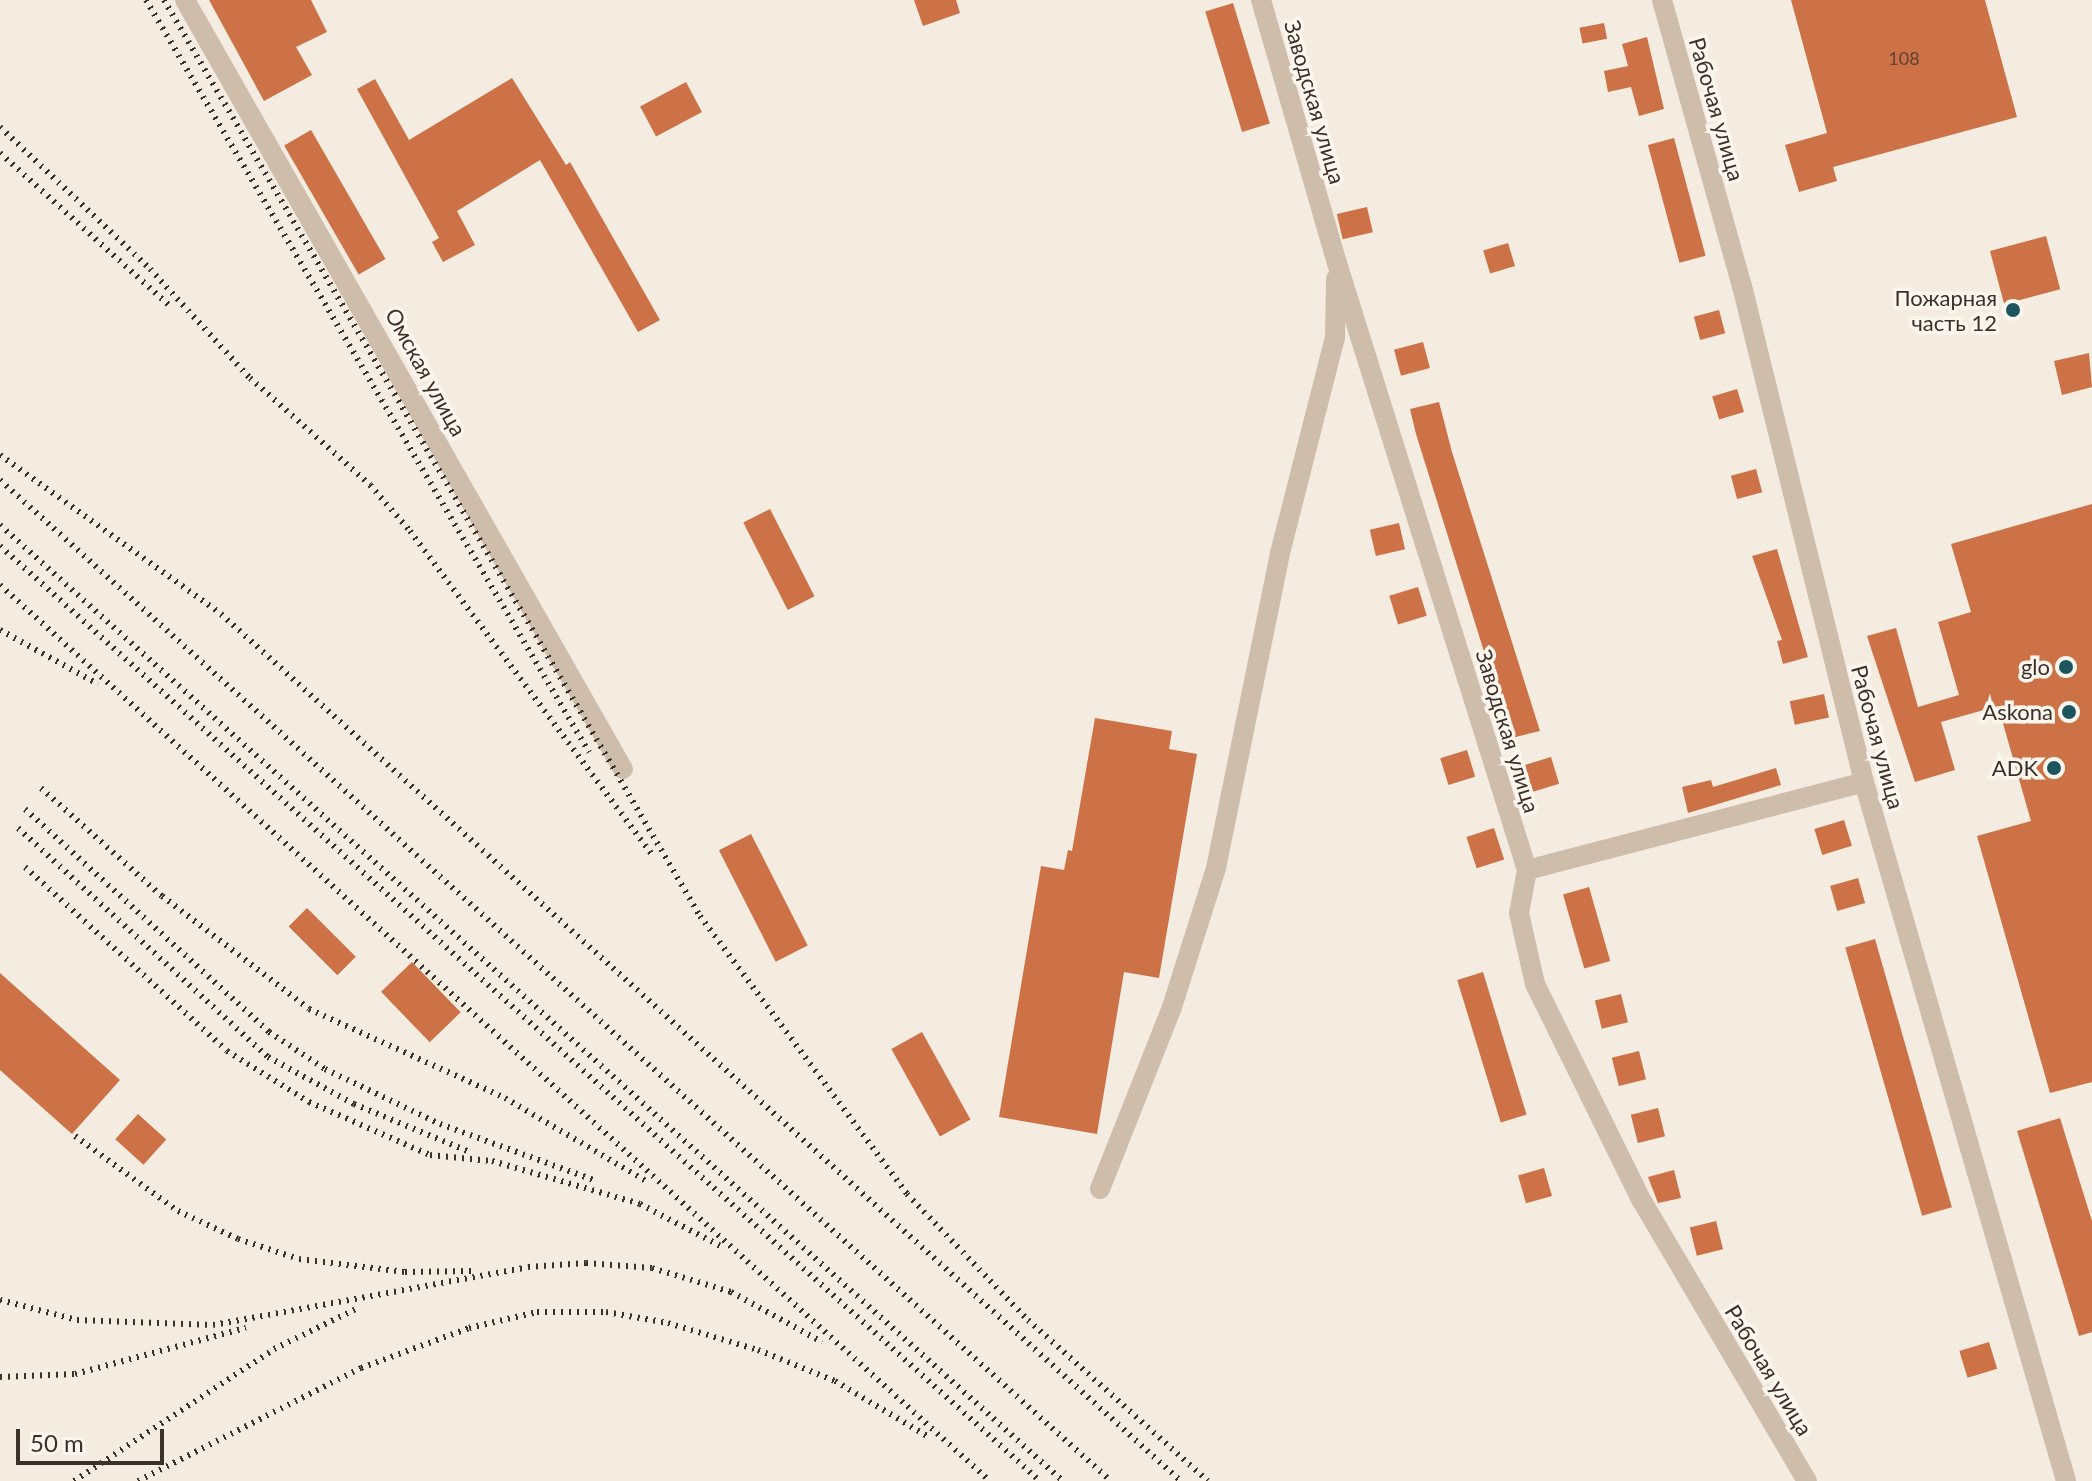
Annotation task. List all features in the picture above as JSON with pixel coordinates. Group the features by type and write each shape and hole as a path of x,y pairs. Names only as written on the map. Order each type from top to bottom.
{"street":[{"name":"Омская улица","path":"185,0 623,769"},
{"name":"Заводская улица","path":"1261,0 1337,263 1527,870 1519,913 1535,984 1642,1201"},
{"name":"Рабочая улица","path":"1662,0 1742,286 1864,782 2066,1481"},
{"name":"Заводская улица","path":"1100,1189 1172,1007 1216,868 1280,553 1335,338 1337,263"},
{"path":"1527,870 1864,782"},
{"name":"Рабочая улица","path":"1642,1201 1807,1481"}],"building":[{"path":"209,0 311,0 327,32 296,47 312,75 264,101"},
{"path":"914,0 956,0 960,13 923,26"},
{"path":"1791,0 1985,0 2017,117 1833,167 1837,181 1799,192 1785,145 1827,133"},
{"path":"1233,3 1270,123 1242,132 1205,11"},
{"path":"1604,23 1607,39 1583,43 1579,28"},
{"path":"1647,37 1664,109 1639,116 1631,87 1608,92 1604,71 1628,66 1622,44"},
{"path":"512,78 566,165 570,162 660,320 638,332 540,160 457,211 475,245 443,262 432,242 439,238 357,89 375,79 409,140"},
{"path":"686,82 702,112 656,136 640,106"},
{"path":"311,130 386,259 359,275 284,146"},
{"path":"1674,138 1706,256 1679,263 1648,145"},
{"path":"1367,207 1373,232 1343,239 1337,214"},
{"path":"2046,236 2060,289 2004,304 1990,251"},
{"path":"1508,243 1515,266 1490,274 1483,251"},
{"path":"1719,310 1725,333 1700,340 1694,317"},
{"path":"1423,342 1430,368 1401,376 1394,350"},
{"path":"2089,353 2092,387 2062,395 2054,361"},
{"path":"1737,389 1744,412 1719,420 1712,397"},
{"path":"1439,402 1540,731 1511,738 1416,434 1410,409"},
{"path":"1756,469 1762,492 1737,499 1731,476"},
{"name":"ADK","path":"2092,504 2092,1082 2050,1093 1977,836 2031,821 1998,706 1941,722 1955,770 1915,782 1867,636 1896,628 1918,707 1959,695 1938,622 1971,612 1951,544"},
{"path":"770,509 814,596 788,610 743,523"},
{"path":"1399,523 1405,549 1376,556 1370,530"},
{"path":"1777,549 1808,657 1783,664 1777,641 1782,640 1752,556"},
{"path":"1418,587 1427,616 1398,624 1389,596"},
{"path":"1824,694 1829,717 1795,725 1790,701"},
{"path":"1095,718 1172,731 1169,749 1197,754 1159,978 1124,972 1097,1134 999,1117 1041,866 1064,870 1068,850 1072,851"},
{"path":"1467,750 1475,777 1448,785 1440,758"},
{"path":"1551,757 1559,784 1530,793 1522,766"},
{"path":"1776,768 1781,785 1688,813 1682,787 1711,780 1713,787"},
{"path":"1844,820 1852,846 1822,855 1814,829"},
{"path":"1494,828 1504,859 1477,868 1466,837"},
{"path":"751,834 808,945 776,962 719,850"},
{"path":"1858,878 1865,903 1837,911 1830,886"},
{"path":"1589,887 1610,961 1584,968 1563,894"},
{"path":"307,908 356,957 337,975 289,926"},
{"path":"1875,939 1952,1207 1922,1216 1845,948"},
{"path":"412,962 461,1012 430,1042 381,992"},
{"path":"1483,972 1527,1114 1501,1122 1457,980"},
{"path":"0,973 120,1080 72,1134 0,1070"},
{"path":"1621,994 1628,1022 1602,1029 1595,1001"},
{"path":"922,1032 970,1119 940,1136 891,1049"},
{"path":"1639,1051 1646,1079 1619,1086 1612,1058"},
{"path":"1658,1108 1665,1136 1638,1143 1631,1115"},
{"path":"138,1114 166,1139 143,1165 115,1139"},
{"path":"2060,1118 2092,1221 2092,1332 2079,1336 2017,1131"},
{"path":"1544,1168 1552,1196 1526,1203 1518,1175"},
{"path":"1674,1170 1681,1198 1658,1203 1648,1177"},
{"path":"1716,1221 1723,1249 1697,1256 1690,1228"},
{"path":"1989,1342 1997,1369 1968,1378 1959,1351"}],"railway":[{"path":"146,0 589,752"},
{"path":"164,0 700,916 907,1194 1028,1320 1208,1481"},
{"path":"0,127 150,269 250,378 370,485 410,531 653,856"},
{"path":"0,153 170,306"},
{"path":"0,455 221,614 1181,1481"},
{"path":"0,480 1111,1481"},
{"path":"0,525 1063,1481"},
{"path":"0,546 1040,1481"},
{"path":"0,585 990,1481"},
{"path":"0,630 98,684"},
{"path":"41,788 162,896 309,1009 505,1098 646,1181"},
{"path":"25,809 269,1032 325,1069 440,1124 594,1180"},
{"path":"18,828 268,1057 354,1104 470,1152"},
{"path":"25,867 227,1051 309,1102 430,1155 492,1161 640,1204 724,1248"},
{"path":"75,1136 178,1211 238,1239 299,1259 405,1272 473,1271"},
{"path":"0,1300 77,1320 213,1325 528,1267 586,1263 652,1268 731,1292 822,1342"},
{"path":"74,1481 274,1349 360,1307"},
{"path":"138,1481 361,1368 469,1328 537,1312 606,1312 668,1323 758,1350 835,1381 927,1436"},
{"path":"0,1377 75,1374 246,1328"}],"place":[{"name":"Пожарная часть 12","path":"2013,310"},
{"name":"glo","path":"2066,667"},
{"name":"Askona","path":"2069,712"},
{"name":"ADK","path":"2054,768"}]}
